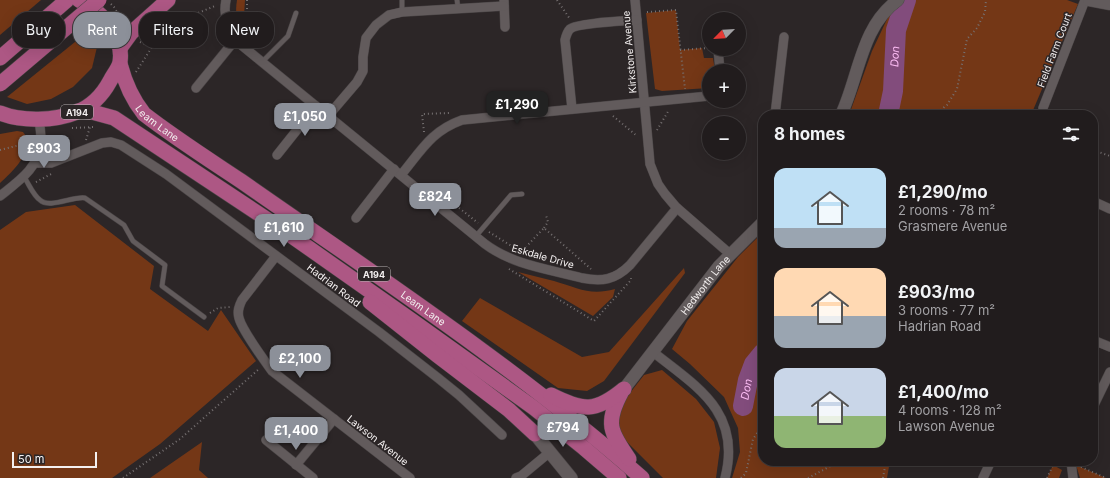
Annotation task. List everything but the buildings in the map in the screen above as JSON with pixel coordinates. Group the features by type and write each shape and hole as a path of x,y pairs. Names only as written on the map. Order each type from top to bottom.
{"highway":[{"path":"0,58 67,0"},
{"name":"A194","path":"79,0 91,6 98,12"},
{"path":"0,84 99,0"},
{"path":"131,33 168,0"},
{"name":"A194","path":"4,117 39,119 65,115 78,111 94,102 102,94 120,64 120,48"},
{"name":"Leam Lane","path":"120,64 129,93 144,114 420,306 527,384 597,438 642,478"},
{"name":"Leam Lane","path":"78,111 105,115 114,118 286,232 534,408 619,478"},
{"path":"286,232 388,317 508,410 535,434"},
{"name":"A194","path":"527,384 566,403 587,407 596,407 624,389"},
{"name":"A194","path":"624,389 612,412 612,428 618,443 642,478"}],"main road":[{"path":"535,434 571,478"}],"street":[{"name":"Eskdale Drive","path":"225,12 226,0"},
{"name":"Kirkstone Avenue","path":"635,0 650,164 658,184 677,208 730,254"},
{"path":"843,110 865,46 874,26 883,13 898,0"},
{"name":"Field Farm Court","path":"1043,108 1085,0"},
{"path":"1089,0 1110,4"},
{"path":"328,116 357,82 363,72 363,57 366,38 376,25 389,15 458,4 504,3 506,27"},
{"path":"572,109 565,40 570,29 575,26 636,17"},
{"path":"776,110 784,37"},
{"path":"196,88 228,48"},
{"name":"Eskdale Drive","path":"245,48 493,250 514,260 582,278 603,280 613,278 630,265 677,208"},
{"name":"Kirkstone Avenue","path":"644,103 702,97"},
{"path":"356,218 397,172 442,129 462,120 644,103"},
{"path":"277,155 316,106"},
{"path":"0,196 24,177 35,163 39,153 41,140 39,119"},
{"name":"Hadrian Road","path":"35,163 51,163 102,143 111,142 121,145 166,174 379,332 459,395 502,435"},
{"path":"1098,203 1110,209"},
{"name":"Hedworth Lane","path":"624,389 719,266 758,227"},
{"path":"239,306 276,256"},
{"name":"Lawson Avenue","path":"239,306 239,319 242,325 266,362 280,377 410,478"},
{"path":"1098,342 1110,347"},
{"path":"653,352 705,394 721,417 728,442 728,457 725,478"},
{"path":"1098,397 1110,372"},
{"name":"Lawson Avenue","path":"296,465 334,419"},
{"path":"266,440 313,478"},
{"path":"516,478 521,476 550,452"},
{"path":"983,478 989,466"},
{"path":"1072,466 1073,478"}],"lane":[{"path":"402,0 402,12"},
{"path":"262,62 288,36 296,13"},
{"path":"24,177 39,200 45,203 50,204 80,197 85,198 124,225 133,241 165,265 162,286 204,317"},
{"path":"476,236 511,195 522,194"}],"path":[{"path":"247,0 247,50"},
{"path":"557,0 575,26"},
{"path":"940,110 947,105 957,89 967,39 977,28 985,12 986,0"},
{"path":"636,17 676,10 686,98"},
{"path":"680,50 702,48"},
{"path":"602,106 649,146 675,99"},
{"path":"425,145 422,114 452,113 462,120"},
{"path":"85,141 90,127"},
{"path":"0,150 41,140"},
{"path":"1098,152 1110,156"},
{"path":"432,186 483,227 510,245 523,251"},
{"path":"514,260 544,228 548,222 546,215"},
{"path":"544,228 603,280"},
{"path":"502,255 510,270 594,321 632,280 630,265"},
{"path":"204,317 218,308 239,306"},
{"path":"124,478 180,439 266,362"},
{"path":"741,478 746,473 753,439 758,432"},
{"path":"808,478 831,466"},
{"path":"883,478 885,466"},
{"path":"1047,478 1053,466"},
{"path":"1080,466 1106,478"}],"shaded area":[{"path":"0,0 41,0 27,12 12,12 12,25 0,35"},
{"path":"237,0 245,0 244,12 236,12"},
{"path":"912,0 1067,0 1078,4 1033,110 851,110 872,51 889,15"},
{"path":"676,10 680,50 702,48 702,56 704,58 713,58 714,64 702,64 702,88 662,91 655,89 646,13"},
{"path":"73,44 73,48 97,48 92,68 73,87 51,99 27,104 7,97"},
{"path":"17,131 23,132 28,139 27,146 18,164 0,183 0,134"},
{"path":"75,205 154,266 150,289 208,331 221,310 256,361 160,444 112,478 0,478 0,230 26,212"},
{"path":"758,237 758,466 889,466 887,478 732,478 740,452 738,428 724,397 672,349 687,321 738,257"},
{"path":"684,268 685,273 604,381 587,391 558,388 462,321 480,298 582,357 609,352"},
{"path":"518,272 584,290 598,292 615,289 613,297 593,316"},
{"path":"662,370 696,399 714,422 720,448 716,478 663,478 621,436 618,423 623,402 644,375"},
{"path":"202,442 199,470 208,478 150,478"},
{"path":"1053,466 1062,470 1059,478 1047,478"},
{"path":"1076,466 1106,478 1080,478"}],"waterway":[{"name":"Don","path":"889,110 893,91 896,30 906,0"},
{"name":"Don","path":"743,406 748,380 754,364 758,359"}]}
